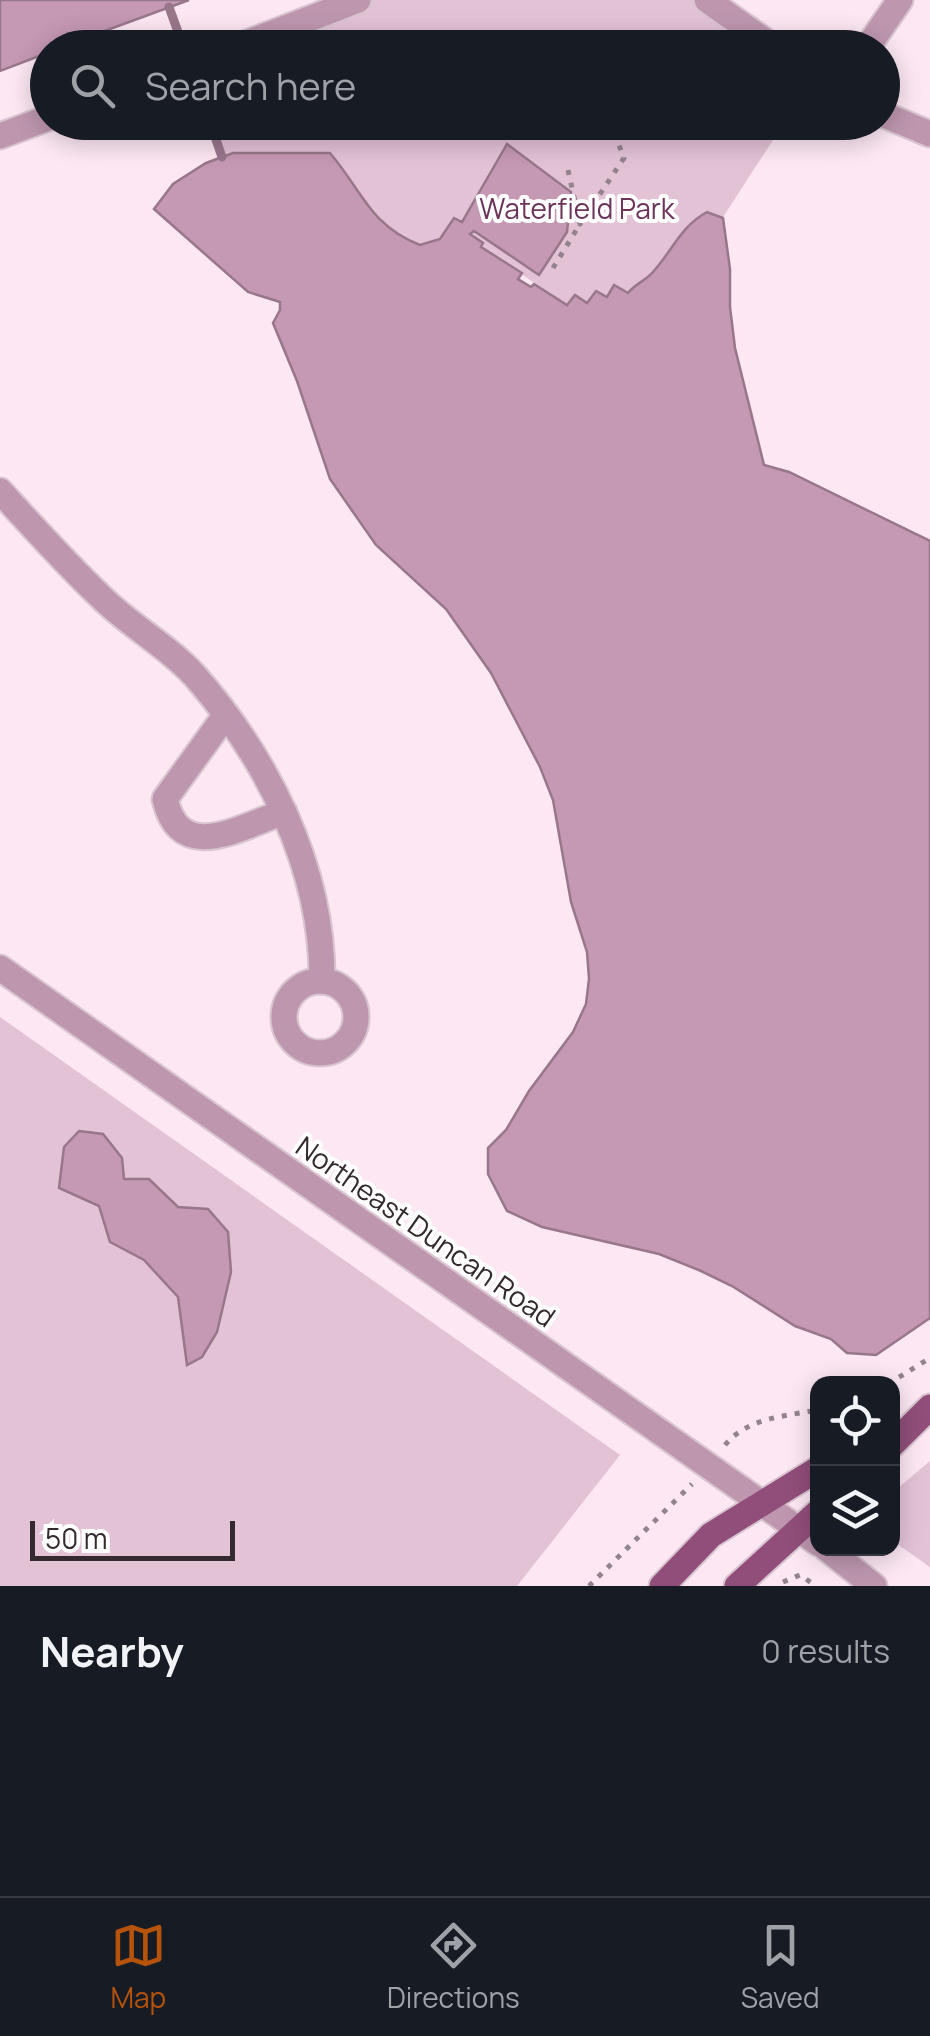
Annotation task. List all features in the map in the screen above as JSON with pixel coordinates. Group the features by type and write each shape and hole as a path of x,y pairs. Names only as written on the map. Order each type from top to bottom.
{"main road":[{"path":"900,1421 930,1406"},
{"path":"900,1437 930,1406"},
{"path":"662,1586 711,1534 810,1474"},
{"path":"737,1586 807,1536"}],"street":[{"path":"280,30 358,0"},
{"path":"707,0 750,30"},
{"path":"879,30 900,0"},
{"path":"900,122 930,134"},
{"path":"0,136 30,125"},
{"path":"0,492 102,599 193,674 246,743 284,812 304,864 322,945 322,982"},
{"path":"225,716 165,799 168,814 184,833 206,839 284,812"},
{"name":"Northeast Duncan Road","path":"0,968 807,1536"},
{"path":"836,1556 874,1586"}],"path":[{"path":"553,268 624,158 617,140"},
{"path":"568,170 580,224"},
{"path":"900,1377 930,1358"},
{"path":"724,1447 735,1434 762,1421 810,1412"},
{"path":"589,1586 671,1508"},
{"path":"776,1586 800,1575 816,1586"}],"green space":[{"path":"358,0 707,0 750,30 280,30"},
{"name":"Waterfield Park","path":"216,140 773,140 723,217 707,212 698,218 652,273 628,294 567,305 480,246 482,242 453,218 440,239 420,245 391,230 329,153 222,157"},
{"path":"0,1017 620,1455 517,1586 0,1586"},
{"path":"930,1461 930,1567 900,1546 900,1486"}],"shaded area":[{"path":"0,0 189,0 107,30 30,30 30,60 0,71"},
{"path":"507,144 571,192 567,232 539,275 474,231 470,234 483,243 481,247 522,273 518,279 531,287 534,284 567,305 575,295 587,303 596,291 607,297 614,285 628,293 653,272 698,218 707,212 723,218 735,348 764,465 789,472 930,541 930,1318 876,1355 847,1353 831,1339 795,1326 732,1286 659,1254 542,1227 507,1211 488,1174 488,1148 506,1130 529,1091 573,1032 586,1004 589,979 587,952 571,902 553,800 491,673 446,609 376,545 330,479 273,323 280,302 248,292 154,209 173,184 206,163 233,153 330,153 378,217 389,228 420,245 440,239 454,218 462,222"},
{"path":"79,1131 103,1134 122,1158 124,1179 149,1179 178,1207 208,1209 228,1232 231,1272 217,1332 202,1357 187,1365 178,1297 144,1260 110,1242 99,1206 59,1188 64,1147"}],"waterway":[{"path":"169,7 177,30"},
{"path":"216,140 222,157"}]}
